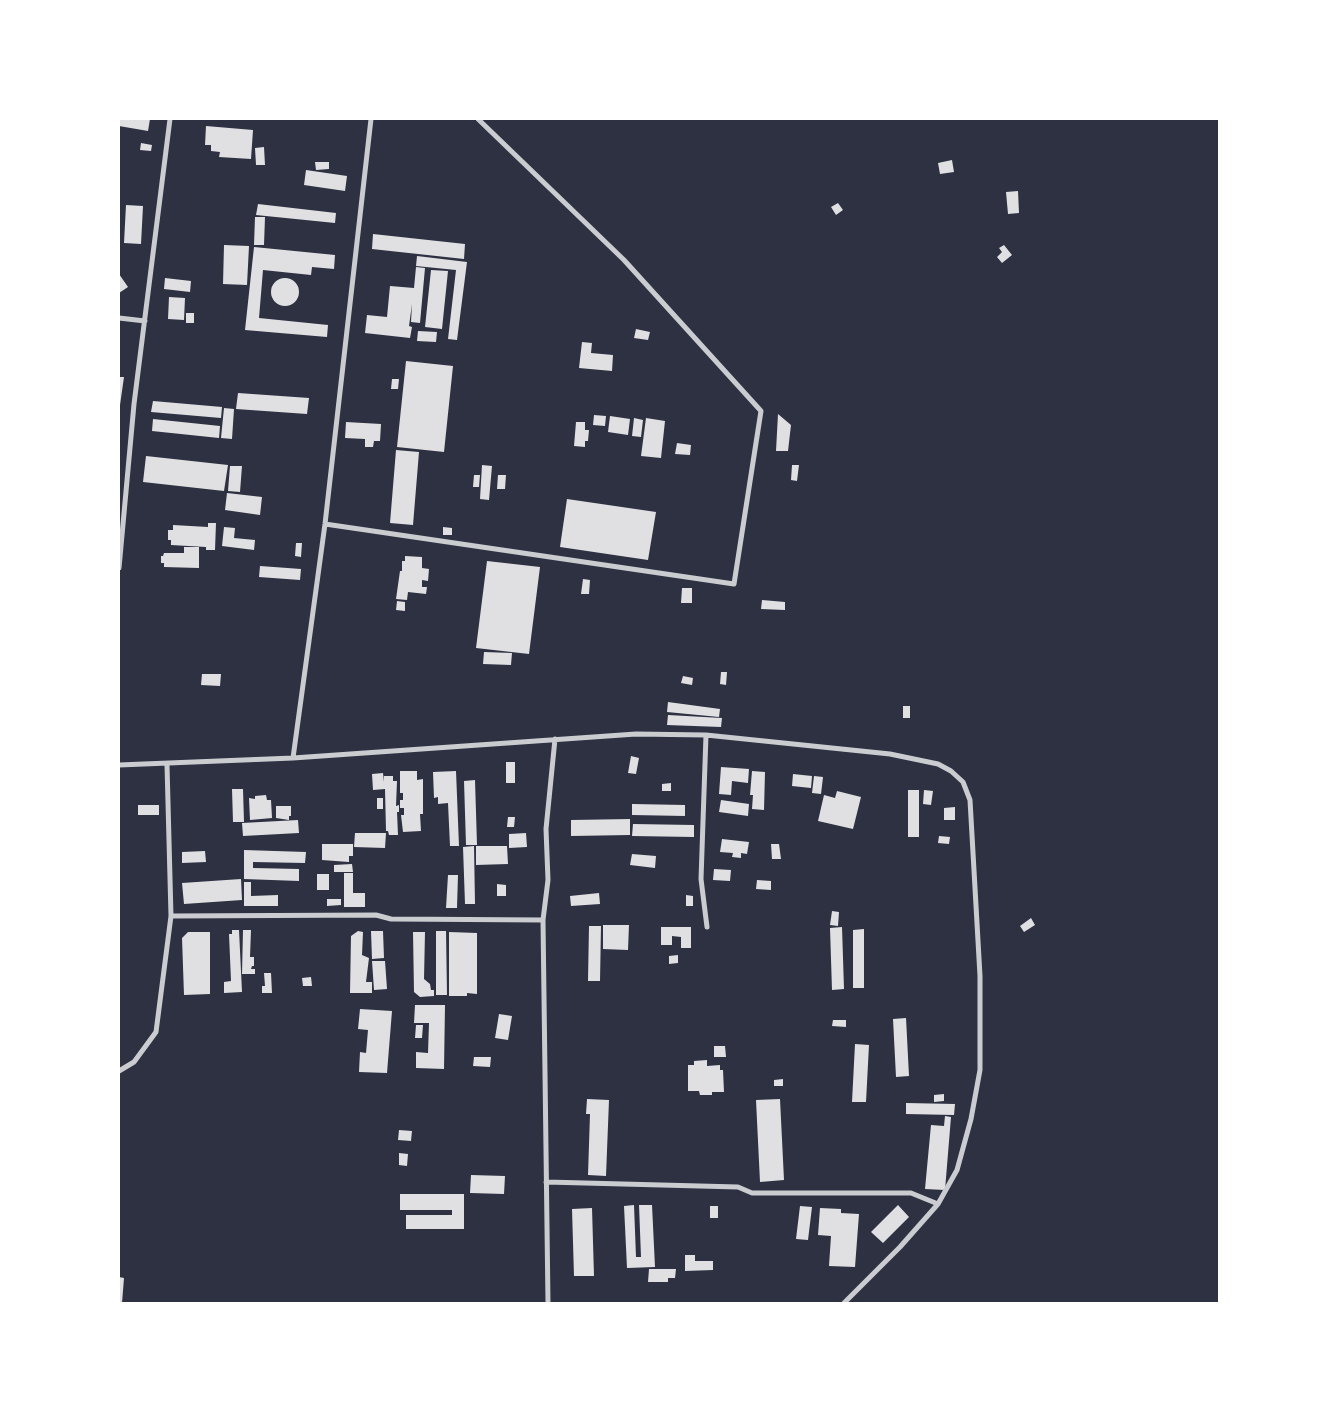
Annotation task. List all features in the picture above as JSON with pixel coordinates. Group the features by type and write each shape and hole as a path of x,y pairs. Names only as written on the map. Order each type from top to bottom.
{"street":[{"path":"119,568 134,404 170,119"},
{"path":"293,758 325,524 371,119"},
{"path":"325,524 734,584 761,411 624,260 478,119"},
{"path":"119,318 145,321"},
{"path":"119,765 167,765 293,758 636,734 706,735 890,754 938,764 951,771 963,782 970,800 980,976 980,1070 971,1119 957,1170 938,1204 900,1248 844,1303"},
{"path":"706,735 701,879 707,927"},
{"path":"548,1303 543,920 548,880 546,829 555,739"},
{"path":"119,1071 134,1062 156,1032 171,916 167,765"},
{"path":"171,916 376,915 391,919 543,920"},
{"path":"546,1182 738,1188 752,1193 911,1193 938,1204"}],"building":[{"path":"119,119 150,119 148,131 119,126"},
{"path":"206,126 253,130 251,159 219,157 220,152 211,151 211,145 205,145"},
{"path":"141,143 152,145 151,151 140,150"},
{"path":"264,147 265,165 256,165 255,148"},
{"path":"952,160 954,172 940,174 938,163"},
{"path":"315,162 329,162 329,169 316,170"},
{"path":"306,170 347,176 345,191 304,185"},
{"path":"1018,191 1019,213 1008,214 1006,192"},
{"path":"838,203 843,210 836,215 831,207"},
{"path":"258,204 336,213 335,223 256,215"},
{"path":"126,205 143,206 141,244 124,243"},
{"path":"255,217 265,217 264,245 254,245"},
{"path":"373,234 465,244 464,259 372,249"},
{"path":"224,245 249,246 247,285 223,284"},
{"path":"1004,245 1012,255 1002,263 997,257 1002,252 999,248"},
{"path":"254,247 335,255 334,269 312,267 311,275 263,270 259,318 328,325 327,337 245,330"},
{"path":"417,256 467,262 457,340 448,339 456,270 416,266"},
{"path":"416,267 425,268 420,323 411,322 412,304 409,326 412,327 410,338 365,333 367,315 387,317 390,286 414,288"},
{"path":"431,270 448,271 442,329 425,327"},
{"path":"119,274 128,287 119,293"},
{"path":"165,278 191,281 190,292 164,289"},
{"path":"285,278 295,282 299,292 295,302 285,306 275,302 271,292 275,282"},
{"path":"169,297 185,298 184,320 168,319"},
{"path":"186,313 194,313 194,323 186,323"},
{"path":"636,329 650,332 648,340 634,338"},
{"path":"418,331 437,332 436,342 417,341"},
{"path":"582,342 592,343 591,353 613,355 612,371 579,368"},
{"path":"406,361 453,366 444,452 397,447"},
{"path":"119,377 124,377 120,405 119,405"},
{"path":"392,379 399,379 398,389 391,389"},
{"path":"238,393 309,398 307,414 236,409"},
{"path":"153,401 222,407 221,418 151,412"},
{"path":"224,408 234,409 232,439 221,438"},
{"path":"778,414 791,425 788,451 776,451"},
{"path":"594,415 606,416 605,426 593,425"},
{"path":"610,416 630,419 628,435 608,432"},
{"path":"634,418 643,420 641,437 632,436"},
{"path":"646,418 665,421 661,458 641,456"},
{"path":"153,419 220,426 219,438 152,431"},
{"path":"346,422 381,424 380,441 374,441 373,447 365,447 365,439 345,438"},
{"path":"576,422 585,422 585,430 589,430 588,441 585,441 585,447 574,446"},
{"path":"677,443 691,445 690,455 675,454"},
{"path":"396,450 419,452 413,525 390,523"},
{"path":"146,456 228,465 224,491 143,482"},
{"path":"482,465 492,466 489,500 480,499"},
{"path":"792,465 799,465 797,481 791,480"},
{"path":"230,466 242,466 240,492 228,491"},
{"path":"474,475 480,475 479,487 473,487"},
{"path":"498,475 506,475 505,489 497,489"},
{"path":"227,493 262,497 260,515 225,510"},
{"path":"567,499 656,512 648,560 560,547"},
{"path":"208,523 216,523 215,550 206,550 206,547 171,545 171,540 168,540 168,530 173,530 173,525 208,527"},
{"path":"224,527 235,528 234,538 255,540 254,550 222,546"},
{"path":"443,527 452,528 452,535 443,535"},
{"path":"296,543 302,543 301,557 295,556"},
{"path":"184,547 199,547 199,568 164,567 164,563 161,563 161,556 164,553 184,553"},
{"path":"405,556 422,557 422,568 429,569 428,581 422,580 422,587 427,587 426,594 408,592 407,600 396,599 400,571 402,571 402,561 405,561"},
{"path":"487,561 540,567 529,654 476,648"},
{"path":"260,566 301,569 300,580 259,577"},
{"path":"583,579 590,580 589,594 581,594"},
{"path":"682,588 692,588 692,603 681,603"},
{"path":"762,600 785,602 785,610 761,609"},
{"path":"397,601 405,602 405,611 396,610"},
{"path":"484,652 512,653 511,665 483,664"},
{"path":"721,672 727,672 726,685 720,684"},
{"path":"202,674 221,674 220,686 201,685"},
{"path":"683,676 693,678 692,685 681,683"},
{"path":"668,702 720,709 719,717 667,712"},
{"path":"903,706 910,706 910,718 903,718"},
{"path":"668,715 722,718 721,727 667,725"},
{"path":"631,756 639,758 636,774 628,773"},
{"path":"506,762 515,762 515,783 506,783"},
{"path":"721,767 749,769 748,783 732,781 731,795 719,794"},
{"path":"400,771 417,771 417,780 423,779 423,814 420,814 421,831 403,832 401,815 404,815 404,808 400,808 400,800 403,800 403,793 400,793"},
{"path":"456,771 459,846 450,846 448,803 438,804 438,797 434,798 433,772"},
{"path":"752,771 765,772 764,810 752,809 753,795 750,795"},
{"path":"383,773 384,782 384,776 393,776 393,781 397,781 396,806 399,805 399,812 397,812 398,835 389,835 388,831 386,831 385,789 373,790 372,774"},
{"path":"793,774 812,776 811,788 792,786"},
{"path":"814,776 823,777 821,794 812,793"},
{"path":"475,780 477,845 466,845 464,781"},
{"path":"671,783 671,791 662,791 662,784"},
{"path":"232,789 243,789 244,822 233,822"},
{"path":"908,790 919,790 919,837 908,837"},
{"path":"924,790 933,791 931,805 923,804"},
{"path":"837,791 861,797 853,829 818,821 824,795 835,798"},
{"path":"266,795 267,800 271,800 272,818 250,820 249,798 255,799 255,796"},
{"path":"377,798 383,798 383,809 377,809"},
{"path":"721,800 749,804 748,816 719,812"},
{"path":"632,804 685,805 685,816 632,815"},
{"path":"138,805 159,805 159,815 138,815"},
{"path":"276,806 291,806 289,820 276,818"},
{"path":"955,807 955,820 944,820 944,808"},
{"path":"508,817 515,817 514,827 507,827"},
{"path":"630,819 630,835 571,836 571,820"},
{"path":"298,820 299,833 243,836 242,823"},
{"path":"633,824 694,825 694,837 632,836"},
{"path":"355,833 386,833 385,848 354,847"},
{"path":"526,833 527,847 509,848 509,834"},
{"path":"939,836 950,837 949,844 938,843"},
{"path":"722,839 749,842 747,854 741,853 741,858 732,857 733,853 720,852"},
{"path":"322,844 353,844 353,856 349,856 349,862 322,860"},
{"path":"771,844 779,844 781,859 772,859"},
{"path":"474,846 475,904 465,904 463,847"},
{"path":"476,846 507,846 508,864 476,865"},
{"path":"244,850 306,852 305,863 253,862 253,868 299,869 299,881 244,879"},
{"path":"205,851 206,862 182,863 182,852"},
{"path":"632,854 656,856 655,868 630,865"},
{"path":"352,864 353,872 334,872 334,865"},
{"path":"714,869 731,870 730,881 713,880"},
{"path":"344,873 353,873 353,893 365,893 365,907 344,907"},
{"path":"317,874 329,874 329,890 317,890"},
{"path":"448,875 458,875 457,908 446,908"},
{"path":"241,879 242,900 184,904 182,883"},
{"path":"757,880 771,881 771,890 756,889"},
{"path":"244,882 251,882 251,896 278,895 278,906 244,906"},
{"path":"497,884 506,885 506,896 497,896"},
{"path":"599,893 600,904 571,906 570,896"},
{"path":"686,895 693,896 693,906 686,906"},
{"path":"327,899 341,899 341,905 327,906"},
{"path":"832,911 839,912 838,926 830,925"},
{"path":"1031,918 1035,925 1024,932 1020,926"},
{"path":"603,925 629,925 628,950 603,949"},
{"path":"589,926 601,926 600,981 588,981"},
{"path":"661,927 691,927 691,948 681,948 681,937 672,936 672,945 661,945"},
{"path":"842,927 844,989 832,990 830,928"},
{"path":"864,929 864,988 853,988 853,930"},
{"path":"232,930 239,930 242,992 224,993 224,982 231,981 229,934 232,934"},
{"path":"243,930 251,930 250,957 254,957 254,966 251,969 255,969 255,974 242,974"},
{"path":"358,931 363,932 362,955 369,958 366,982 372,982 372,993 350,993 351,936"},
{"path":"371,931 383,931 384,958 372,959"},
{"path":"436,931 446,931 447,995 436,995"},
{"path":"188,932 210,932 210,994 184,995 182,938"},
{"path":"413,932 425,932 424,979 430,984 431,990 434,990 434,996 420,997 414,992"},
{"path":"449,932 477,933 477,994 467,993 467,996 449,996"},
{"path":"678,955 678,963 669,964 669,956"},
{"path":"372,961 385,961 387,989 374,990"},
{"path":"264,973 271,973 272,993 262,993 262,986 265,986"},
{"path":"311,977 312,986 303,986 302,978"},
{"path":"415,1005 445,1005 444,1069 416,1068 416,1052 428,1053 429,1023 414,1023"},
{"path":"360,1009 392,1011 387,1073 359,1072 360,1052 366,1053 368,1030 358,1029"},
{"path":"499,1014 512,1016 508,1040 495,1038"},
{"path":"906,1018 909,1076 896,1077 893,1019"},
{"path":"833,1020 846,1020 846,1027 832,1026"},
{"path":"416,1025 423,1025 422,1038 415,1038"},
{"path":"855,1044 869,1045 866,1102 852,1102"},
{"path":"714,1046 725,1046 726,1057 714,1057"},
{"path":"474,1057 491,1057 490,1067 473,1066"},
{"path":"707,1060 707,1066 720,1065 720,1070 723,1070 724,1092 700,1095 699,1091 688,1091 688,1065 694,1065 694,1061"},
{"path":"783,1079 783,1086 774,1086 774,1080"},
{"path":"944,1094 944,1101 934,1102 934,1095"},
{"path":"587,1099 609,1100 606,1176 588,1175 590,1114 586,1114"},
{"path":"780,1099 784,1180 760,1182 756,1100"},
{"path":"906,1103 955,1104 954,1115 906,1114"},
{"path":"945,1116 951,1117 945,1190 925,1189 931,1125 944,1126"},
{"path":"399,1130 412,1131 411,1141 398,1140"},
{"path":"399,1153 408,1154 407,1166 399,1165"},
{"path":"471,1175 505,1176 504,1194 470,1193"},
{"path":"400,1194 464,1194 464,1229 406,1229 406,1215 452,1215 452,1210 400,1210"},
{"path":"634,1205 636,1257 641,1257 639,1205 652,1205 655,1267 627,1268 624,1206"},
{"path":"898,1205 909,1217 883,1243 871,1232"},
{"path":"710,1206 718,1206 718,1218 710,1218"},
{"path":"800,1206 812,1207 808,1240 796,1239"},
{"path":"592,1208 594,1276 574,1276 572,1209"},
{"path":"820,1208 841,1209 841,1213 859,1214 855,1267 829,1266 831,1236 818,1235"},
{"path":"685,1255 695,1255 695,1261 713,1261 713,1270 685,1271"},
{"path":"649,1269 676,1269 675,1278 668,1278 668,1282 648,1282"},
{"path":"119,1277 124,1278 122,1303 119,1303"}]}
